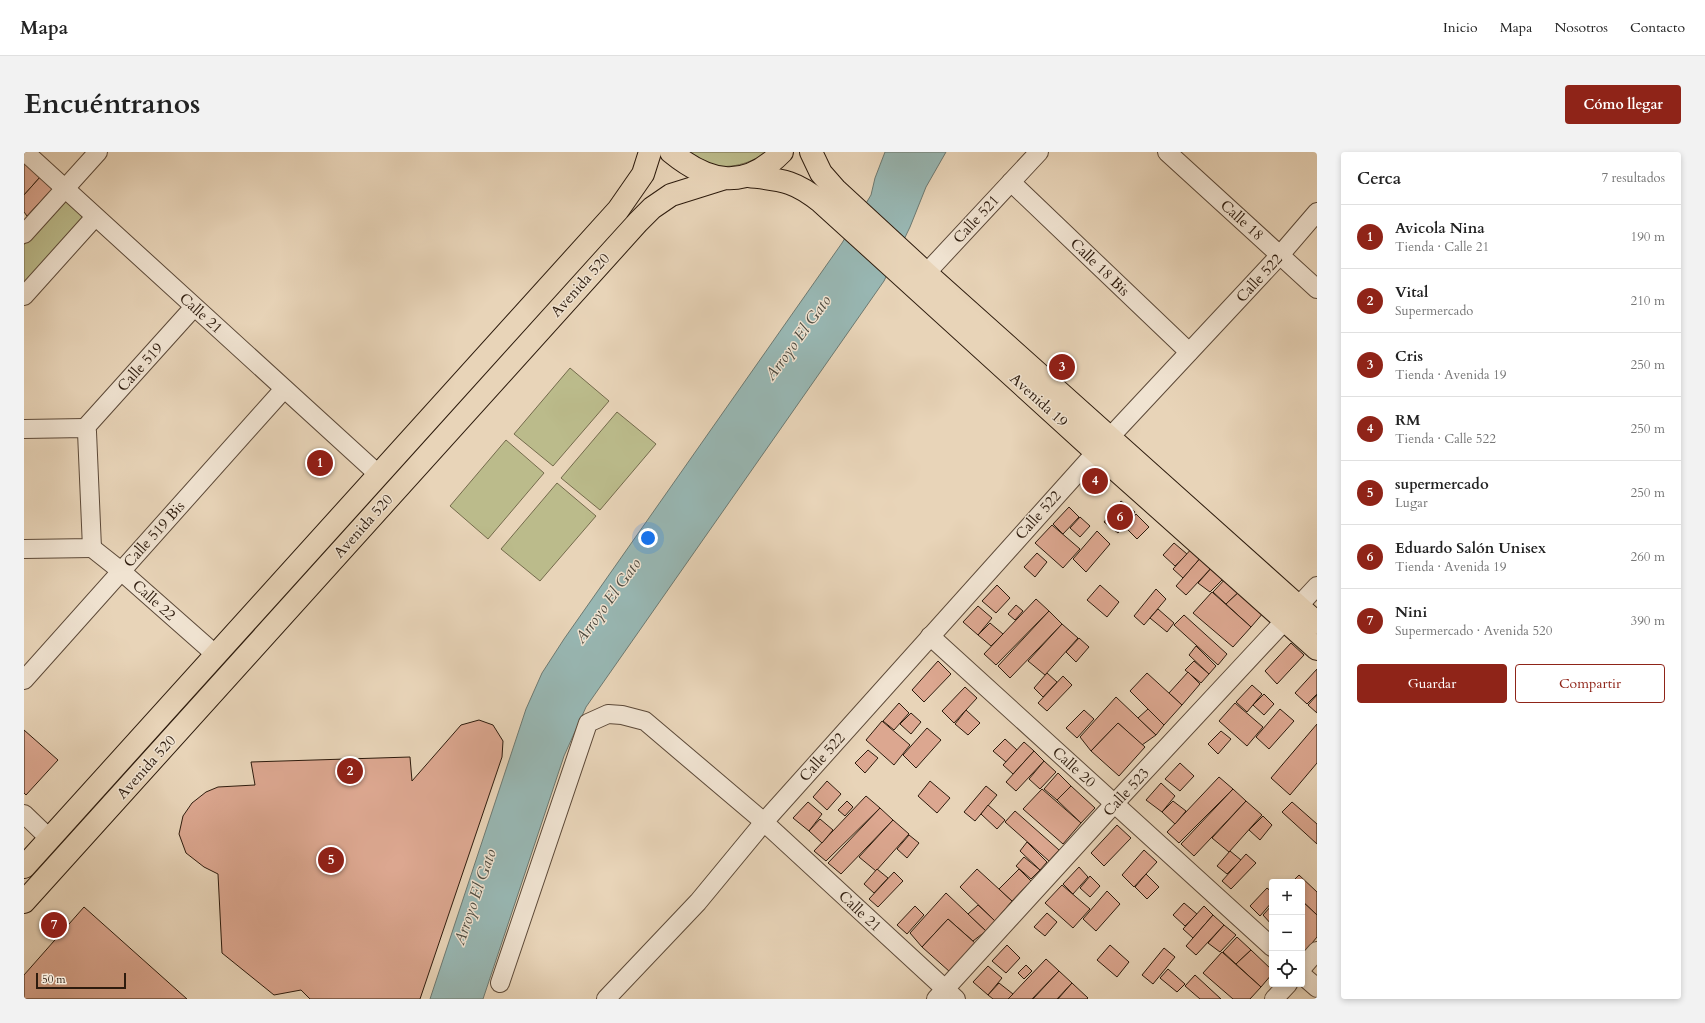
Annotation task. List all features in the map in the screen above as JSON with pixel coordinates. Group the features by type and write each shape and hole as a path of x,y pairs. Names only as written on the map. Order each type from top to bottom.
{"main road":[{"name":"Avenida 520","path":"24,867 618,210 643,174 650,152"},
{"path":"672,152 695,170 722,179 749,176 767,166 782,152"},
{"name":"Avenida 19","path":"811,152 821,173 855,219"},
{"name":"Avenida 19","path":"749,176 785,181 806,190 855,219 920,280 1292,613 1317,649"},
{"name":"Avenida 520","path":"24,902 638,222 652,208 671,195 722,179"},
{"name":"Avenida 19","path":"1292,613 1317,623"}],"street":[{"name":"Calle 21","path":"25,152 378,474"},
{"path":"24,234 98,152"},
{"name":"Calle 521","path":"920,280 1040,152"},
{"name":"Calle 18","path":"1166,152 1317,289"},
{"name":"Calle 18 Bis","path":"1011,182 1189,352"},
{"name":"Calle 522","path":"606,999 698,902 764,822 1103,444 1280,255 1317,212"},
{"path":"24,296 95,217"},
{"name":"Calle 519","path":"85,428 194,307"},
{"name":"Calle 519 Bis","path":"24,680 284,389"},
{"path":"24,429 85,428 87,432 92,548 24,549"},
{"name":"Calle 22","path":"92,548 121,571 215,654"},
{"name":"Calle 523","path":"945,996 1114,804 1317,586"},
{"name":"Calle 20","path":"930,636 1269,944"},
{"name":"Calle 21","path":"500,983 588,723 608,714 622,715 645,721 764,822 945,996"},
{"path":"24,814 50,839"},
{"path":"1305,965 1317,952"},
{"path":"1305,978 1317,988"},
{"path":"1274,999 1285,987"}],"green space":[{"path":"688,152 767,152 760,157 735,166 718,166 699,160"},
{"path":"66,198 87,217 24,287 24,245"},
{"path":"570,368 609,401 553,466 514,434"},
{"path":"617,412 656,444 600,510 561,478"},
{"path":"506,440 544,473 488,539 450,506"},
{"path":"557,483 596,516 540,581 501,549"}],"water":[{"name":"Arroyo El Gato","path":"885,152 946,152 926,187 910,227 884,281 586,707 564,756 483,999 430,999 526,709 542,673 564,639 842,243 871,195 875,178"}],"building":[{"path":"26,163 41,176 24,195 24,165"},
{"path":"41,176 54,187 27,216 24,212 24,195"},
{"path":"1121,501 1135,512 1118,533 1104,522"},
{"path":"1069,507 1079,517 1063,534 1053,524"},
{"path":"1136,514 1149,527 1137,539 1125,527"},
{"path":"1080,517 1090,526 1080,537 1070,528"},
{"path":"1052,525 1080,549 1063,568 1035,543"},
{"path":"1097,531 1110,544 1086,572 1073,559"},
{"path":"1174,543 1187,554 1175,566 1163,555"},
{"path":"1194,546 1203,555 1183,578 1173,569"},
{"path":"1037,553 1047,562 1035,577 1024,567"},
{"path":"1203,555 1214,565 1186,595 1176,586"},
{"path":"1214,565 1226,576 1210,592 1198,583"},
{"path":"1227,577 1241,590 1226,604 1213,592"},
{"path":"997,585 1010,598 996,613 982,601"},
{"path":"1100,585 1119,602 1107,617 1087,600"},
{"path":"1156,589 1166,599 1144,625 1134,616"},
{"path":"1241,590 1264,612 1251,627 1226,604"},
{"path":"1212,592 1251,627 1233,647 1193,613"},
{"path":"1036,599 1049,611 996,665 984,654"},
{"path":"1016,605 1023,611 1015,620 1008,614"},
{"path":"978,606 992,618 978,635 963,622"},
{"path":"1158,609 1174,623 1167,632 1150,618"},
{"path":"1049,611 1062,624 1010,678 998,666"},
{"path":"1184,615 1227,654 1218,665 1174,625"},
{"path":"990,623 1003,634 991,646 978,635"},
{"path":"1062,624 1078,638 1045,675 1028,661"},
{"path":"1079,638 1089,647 1076,662 1066,652"},
{"path":"1291,643 1304,655 1277,684 1265,671"},
{"path":"1196,646 1216,666 1209,674 1189,655"},
{"path":"938,661 951,674 924,702 912,690"},
{"path":"1194,661 1209,674 1201,683 1185,670"},
{"path":"1317,669 1317,694 1307,704 1295,693"},
{"path":"1188,672 1200,684 1182,705 1169,693"},
{"path":"1047,673 1057,682 1043,697 1034,688"},
{"path":"1147,673 1182,705 1164,725 1130,691"},
{"path":"1063,676 1072,685 1047,711 1038,703"},
{"path":"1252,685 1262,694 1247,712 1236,702"},
{"path":"965,687 977,698 954,723 942,711"},
{"path":"1264,694 1274,704 1264,715 1253,705"},
{"path":"1317,695 1317,713 1308,705"},
{"path":"1116,697 1156,735 1142,745 1118,723 1091,751 1080,737"},
{"path":"899,703 909,713 894,730 883,721"},
{"path":"1235,703 1263,727 1247,746 1219,721"},
{"path":"1148,709 1164,725 1156,735 1138,718"},
{"path":"1280,709 1294,721 1269,749 1256,737"},
{"path":"966,710 980,723 968,735 955,724"},
{"path":"1084,710 1094,719 1077,738 1066,728"},
{"path":"911,713 921,722 911,734 900,724"},
{"path":"479,720 493,725 503,741 502,757 420,999 310,999 301,990 274,995 222,953 218,874 204,867 186,853 179,834 183,816 192,803 206,792 218,787 255,785 251,762 410,757 412,781 461,725"},
{"path":"882,721 910,745 894,765 866,740"},
{"path":"1118,723 1145,747 1119,776 1091,751"},
{"path":"1317,724 1317,763 1290,795 1271,778"},
{"path":"927,728 941,740 916,768 903,755"},
{"path":"24,730 58,760 26,795 24,793"},
{"path":"1221,731 1231,739 1218,754 1208,744"},
{"path":"1005,739 1017,750 1006,762 993,751"},
{"path":"1024,742 1034,751 1013,774 1003,765"},
{"path":"868,750 878,758 865,773 855,763"},
{"path":"1034,751 1044,761 1016,791 1006,782"},
{"path":"1044,761 1056,772 1040,789 1029,779"},
{"path":"1180,763 1194,776 1180,791 1165,779"},
{"path":"1058,773 1071,786 1057,800 1044,789"},
{"path":"1219,777 1233,789 1179,843 1167,832"},
{"path":"827,781 841,794 827,810 813,797"},
{"path":"930,781 950,798 937,813 918,796"},
{"path":"1161,783 1175,796 1162,812 1146,800"},
{"path":"986,786 997,795 975,821 964,812"},
{"path":"1071,786 1095,808 1081,823 1057,800"},
{"path":"1042,789 1081,823 1063,844 1023,809"},
{"path":"1233,789 1246,801 1194,856 1181,844"},
{"path":"866,796 880,808 826,861 814,851"},
{"path":"847,801 853,807 845,816 838,810"},
{"path":"1173,801 1186,811 1175,824 1162,812"},
{"path":"1246,801 1262,815 1229,852 1212,838"},
{"path":"808,802 822,814 809,831 793,818"},
{"path":"1292,802 1317,824 1317,844 1282,812"},
{"path":"988,805 1005,820 997,829 981,814"},
{"path":"880,808 893,820 841,874 828,863"},
{"path":"1015,811 1059,850 1049,861 1005,822"},
{"path":"1263,816 1272,825 1260,840 1249,830"},
{"path":"820,819 833,830 822,843 809,831"},
{"path":"893,820 909,834 876,871 859,857"},
{"path":"1117,825 1131,838 1104,866 1091,853"},
{"path":"909,835 919,843 907,858 897,849"},
{"path":"1027,842 1047,862 1040,870 1020,851"},
{"path":"1144,850 1157,862 1134,887 1122,875"},
{"path":"1230,851 1241,860 1227,874 1217,866"},
{"path":"1246,854 1256,863 1231,889 1222,881"},
{"path":"1024,857 1040,870 1031,879 1016,866"},
{"path":"1079,867 1088,877 1073,894 1063,884"},
{"path":"877,869 888,878 874,893 864,884"},
{"path":"977,869 1012,901 995,921 960,887"},
{"path":"1019,869 1031,881 1012,901 999,889"},
{"path":"894,872 903,881 878,907 869,899"},
{"path":"1146,874 1159,887 1147,899 1135,887"},
{"path":"1299,875 1303,879 1295,879"},
{"path":"1090,876 1100,886 1090,897 1080,888"},
{"path":"1305,881 1317,892 1317,915 1305,904"},
{"path":"1062,885 1090,909 1073,928 1045,903"},
{"path":"1267,888 1269,890 1269,906 1260,916 1250,906"},
{"path":"1107,891 1120,904 1096,931 1083,919"},
{"path":"946,893 986,931 973,941 948,919 922,947 910,933"},
{"path":"1184,903 1197,914 1185,926 1173,915"},
{"path":"1305,904 1317,915 1317,937 1305,952"},
{"path":"978,905 995,921 986,931 968,914"},
{"path":"915,906 924,915 907,934 897,925"},
{"path":"1204,906 1213,915 1193,938 1183,929"},
{"path":"84,907 187,999 24,999 24,975"},
{"path":"1269,908 1269,922 1263,915"},
{"path":"1047,913 1057,922 1045,936 1034,927"},
{"path":"1213,915 1224,925 1196,955 1186,946"},
{"path":"948,919 975,943 950,972 922,947"},
{"path":"1224,925 1236,935 1220,952 1208,943"},
{"path":"1237,937 1251,950 1236,964 1223,952"},
{"path":"1007,945 1020,958 1006,973 992,961"},
{"path":"1110,945 1129,962 1117,977 1097,960"},
{"path":"1164,948 1175,957 1153,984 1142,975"},
{"path":"1251,950 1269,967 1269,978 1261,987 1236,964"},
{"path":"1222,952 1261,987 1250,999 1233,999 1203,973"},
{"path":"1046,959 1059,971 1032,999 1008,999"},
{"path":"1026,965 1032,971 1024,979 1018,973"},
{"path":"988,966 1002,978 988,995 973,982"},
{"path":"1168,969 1185,984 1177,992 1160,978"},
{"path":"1059,971 1072,983 1057,999 1033,999"},
{"path":"1195,975 1221,999 1200,999 1185,986"},
{"path":"999,983 1013,994 1008,999 993,999 988,995"},
{"path":"1072,983 1088,998 1087,999 1058,999"}],"place":[{"name":"Cris","path":"1062,367"},
{"name":"Avicola Nina","path":"320,463"},
{"name":"RM","path":"1095,481"},
{"name":"Eduardo Salón Unisex","path":"1120,517"},
{"name":"Vital","path":"350,771"},
{"name":"supermercado","path":"331,860"},
{"name":"Nini","path":"54,925"}]}
